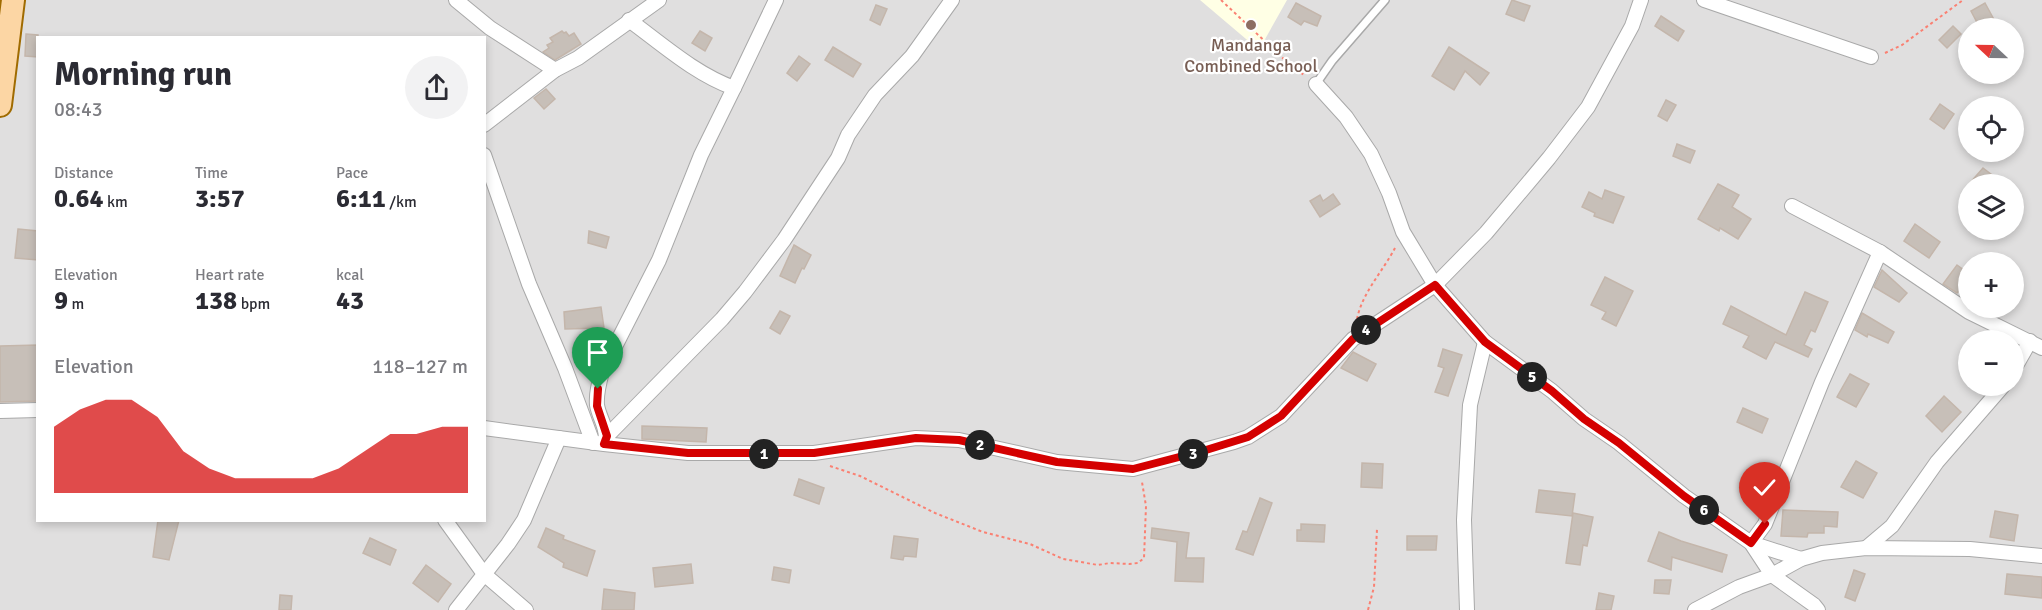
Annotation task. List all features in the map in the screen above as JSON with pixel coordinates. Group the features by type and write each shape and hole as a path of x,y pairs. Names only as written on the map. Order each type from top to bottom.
{"main road":[{"path":"0,105 13,0"}],"street":[{"path":"456,0 490,28 555,70"},
{"path":"486,123 555,70 578,58 659,0"},
{"path":"601,441 597,406 602,372 659,260 701,155 777,0"},
{"path":"601,441 722,319 745,292 784,240 838,158 848,135 876,95 912,56 952,0"},
{"path":"486,428 688,453 803,454 916,438 959,440 1057,462 1133,469 1248,437 1281,416 1353,339 1435,285 1486,233 1588,107 1632,26 1641,0"},
{"path":"1704,0 1871,57"},
{"path":"629,20 701,72 717,82 734,88"},
{"path":"1316,84 1346,117 1371,154 1389,193 1403,232 1435,285 1485,342 1552,391 1584,419 1619,443 1684,496 1751,543 1801,559"},
{"path":"486,161 529,284 601,441"},
{"path":"1792,206 1880,252 1969,312 2036,345 2024,359"},
{"path":"1751,543 1765,524 1822,382 1880,252"},
{"path":"1467,610 1464,542 1470,405 1485,342"},
{"path":"1866,548 1892,526 1936,462 1994,396"},
{"path":"0,411 36,410"},
{"path":"456,610 524,520 559,438"},
{"path":"446,522 484,574 526,610"},
{"path":"1751,543 1772,575 1814,604 1818,610"},
{"path":"1695,610 1740,587 1772,575 1801,559 1822,553 1866,548 1970,549 2042,556"}],"lane":[{"path":"1316,84 1332,61 1385,0"}],"path":[{"path":"1221,0 1288,63 1316,84"},
{"path":"1871,57 1902,45 1963,0"},
{"path":"1353,339 1359,311 1403,232"},
{"path":"827,465 860,476 935,513 982,532 1030,544 1063,559 1098,565 1138,563 1144,558 1146,506 1138,468"},
{"path":"1368,610 1374,587 1377,529"}],"shaded area":[{"path":"0,0 2042,0 2042,610 0,610"},
{"name":"Mandanga Combined School","path":"1200,0 1287,0 1259,50"}],"building":[{"path":"1512,0 1530,6 1524,21 1506,14"},
{"path":"1296,3 1321,16 1317,26 1304,21 1301,25 1288,17"},
{"path":"1985,3 1993,18 1975,18 1971,11"},
{"path":"876,5 887,9 880,25 870,20"},
{"path":"1661,16 1684,31 1678,41 1655,26"},
{"path":"1953,26 1958,31 1958,37 1947,48 1939,40"},
{"path":"562,31 569,36 574,33 581,44 555,60 543,52 549,48 547,45 553,42 550,38"},
{"path":"700,31 712,38 705,51 692,43"},
{"path":"26,34 38,35 36,36 36,57 25,56"},
{"path":"833,47 861,64 853,77 825,60"},
{"path":"1449,47 1489,73 1480,85 1465,71 1454,90 1432,76"},
{"path":"799,56 810,64 797,81 787,73"},
{"path":"546,89 555,99 544,109 534,98"},
{"path":"1666,100 1676,105 1667,121 1658,116"},
{"path":"1940,104 1954,114 1944,129 1930,119"},
{"path":"1677,144 1695,151 1690,163 1673,156"},
{"path":"1983,168 1991,174 1978,174"},
{"path":"1718,184 1739,195 1732,207 1751,219 1738,239 1698,219"},
{"path":"1605,190 1624,197 1613,223 1594,216 1595,213 1582,207 1589,192 1602,199"},
{"path":"1333,194 1340,204 1320,217 1310,201 1320,195 1323,201"},
{"path":"1915,224 1940,242 1929,258 1904,241"},
{"path":"18,229 36,231 36,260 15,258"},
{"path":"589,231 609,237 606,248 588,243"},
{"path":"794,245 811,255 795,283 780,276"},
{"path":"1957,265 1958,266 1957,293 1943,284"},
{"path":"1882,270 1907,293 1899,302 1874,287"},
{"path":"1605,277 1633,291 1616,326 1602,319 1606,312 1591,305"},
{"path":"1805,292 1828,302 1815,332 1811,330 1804,345 1812,349 1808,357 1775,342 1766,359 1743,347 1749,336 1723,324 1731,306 1786,335"},
{"path":"601,307 604,328 565,329 564,312"},
{"path":"780,311 790,316 780,334 770,328"},
{"path":"1862,313 1894,332 1888,343 1868,334 1867,337 1855,330"},
{"path":"36,345 36,401 0,402 0,346"},
{"path":"1443,349 1462,355 1448,396 1435,392 1444,368 1438,366"},
{"path":"1353,352 1376,364 1367,381 1341,368"},
{"path":"1850,374 1869,384 1856,407 1837,397"},
{"path":"1944,396 1961,412 1942,432 1926,416"},
{"path":"1743,408 1768,419 1762,433 1737,422"},
{"path":"642,426 707,428 706,442 642,439"},
{"path":"1856,461 1877,473 1863,498 1841,487"},
{"path":"1362,463 1383,464 1382,488 1361,487"},
{"path":"799,479 824,488 819,504 794,495"},
{"path":"1539,490 1575,494 1572,516 1536,512"},
{"path":"1260,498 1272,503 1253,555 1236,549 1243,531 1247,532"},
{"path":"1783,510 1838,512 1837,527 1824,526 1824,533 1808,533 1807,537 1781,536"},
{"path":"1995,511 2018,515 2014,541 1990,537"},
{"path":"1573,513 1593,517 1587,546 1583,545 1580,565 1566,563"},
{"path":"158,522 178,522 169,560 153,557"},
{"path":"1301,524 1325,525 1324,542 1297,541 1297,530 1301,530"},
{"path":"546,528 564,536 563,539 595,551 587,576 563,567 564,563 538,547"},
{"path":"1152,528 1189,533 1186,558 1204,558 1203,582 1175,581 1177,542 1151,538"},
{"path":"1659,532 1727,555 1722,572 1672,557 1671,570 1648,561"},
{"path":"894,536 918,539 916,557 904,556 903,560 891,558"},
{"path":"1407,536 1437,536 1436,550 1407,550"},
{"path":"370,538 396,550 390,565 363,553"},
{"path":"691,564 693,583 655,587 653,568"},
{"path":"426,565 451,584 438,602 413,583"},
{"path":"774,567 791,570 789,583 772,580"},
{"path":"1854,570 1865,574 1855,601 1845,597"},
{"path":"2007,574 2042,577 2042,598 2005,594"},
{"path":"1655,580 1671,580 1669,594 1654,593"},
{"path":"604,589 635,593 634,610 602,610"},
{"path":"1599,593 1614,596 1611,610 1596,610"},
{"path":"280,595 292,596 291,610 279,610"}],"place":[{"name":"Mandanga Combined School","path":"1251,25"}],"route":[{"path":"598,389 597,406 607,436 604,444 688,453 742,454 836,451 916,438 959,440 1057,462 1133,469 1248,437 1281,416 1353,339 1435,285 1485,342 1552,391 1584,419 1619,443 1684,496 1751,543 1765,524"}]}
